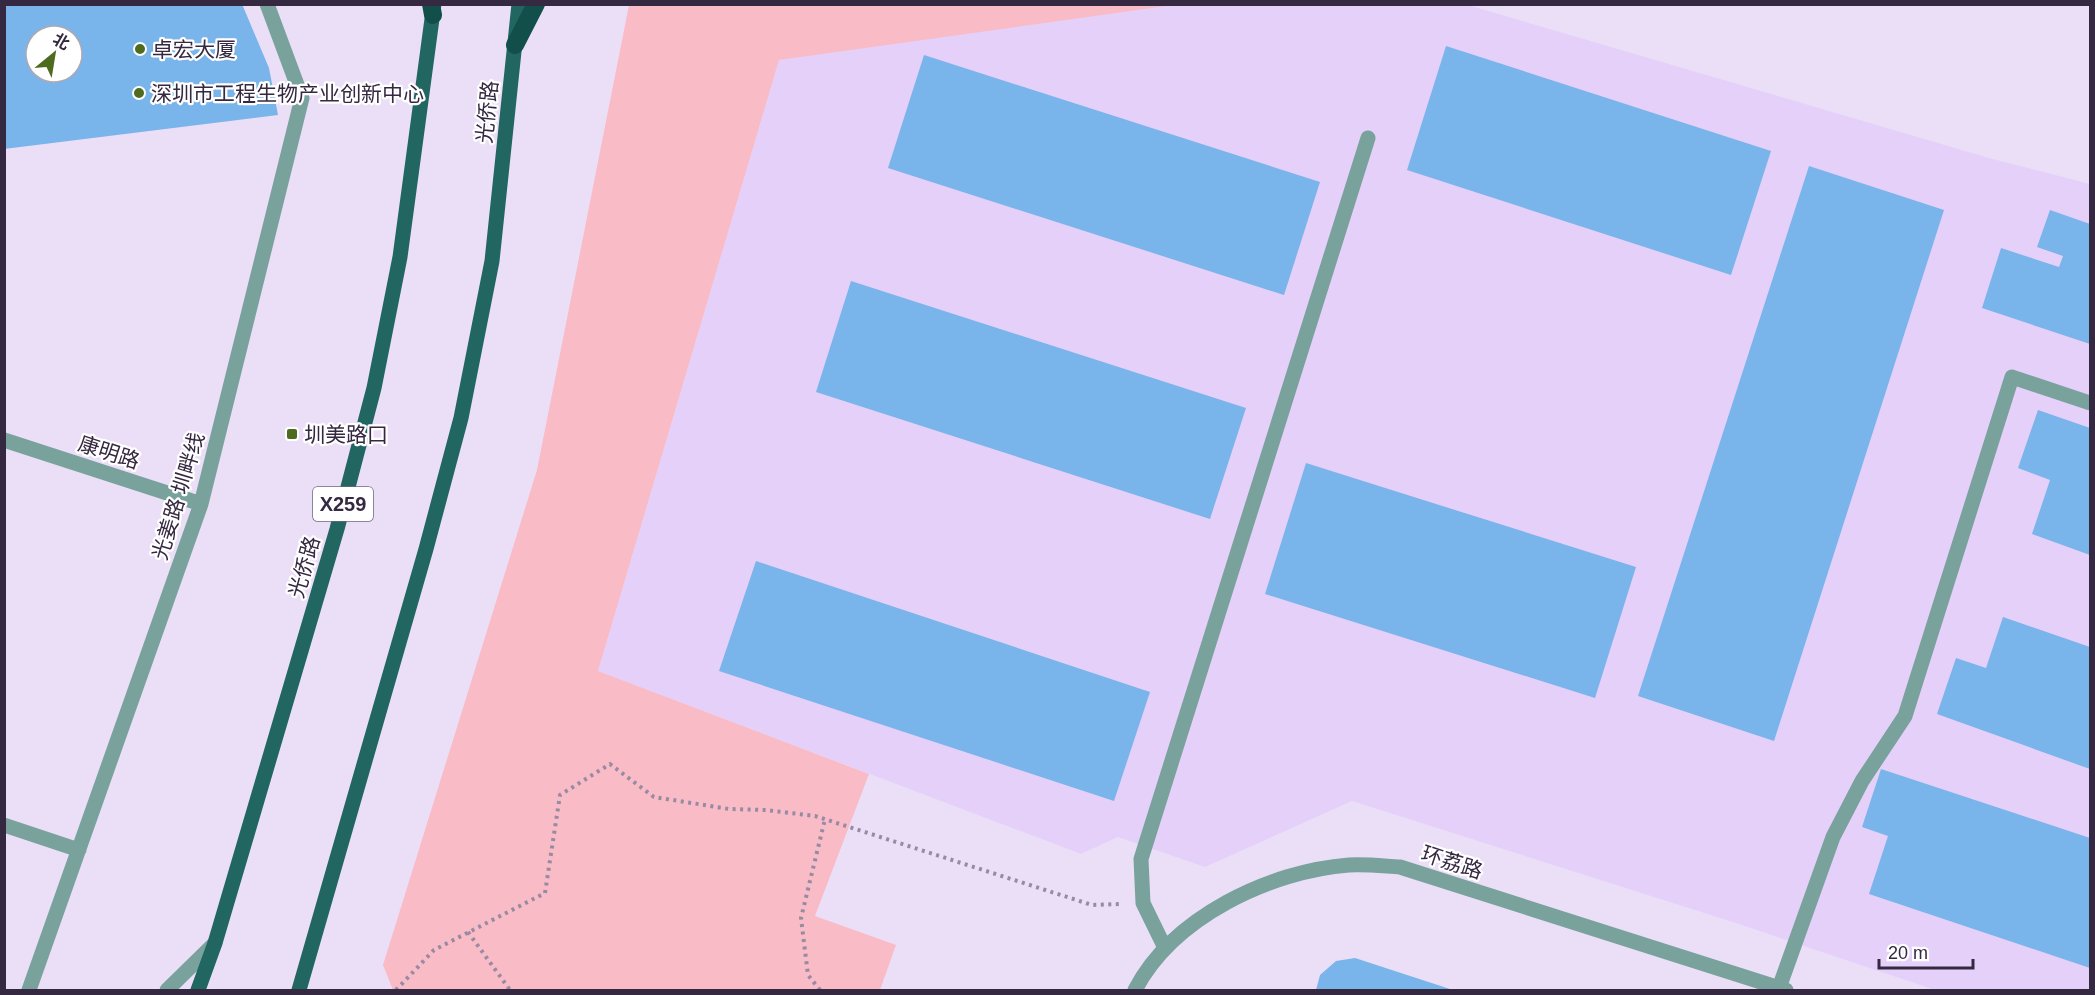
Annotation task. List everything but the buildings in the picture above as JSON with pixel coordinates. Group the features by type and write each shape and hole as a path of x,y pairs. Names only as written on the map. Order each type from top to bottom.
{"highway":[{"path":"515,45 536,4"}],"main road":[{"name":"光侨路","path":"299,990 423,561 461,418 492,261 519,4"},
{"name":"光侨路","path":"198,990 215,943 337,530 374,388 400,257 432,8"}],"street":[{"name":"光姜路 圳畔线","path":"29,990 201,504 302,98 267,4"},
{"path":"1165,948 1143,903 1141,859 1368,138"},
{"path":"1783,989 1833,837 1862,781 1905,716 2012,377 2091,403"},
{"name":"康明路","path":"4,440 201,504"},
{"path":"4,825 79,850"},
{"name":"环荔路","path":"1135,990 1165,948 1201,918 1247,892 1294,874 1350,865 1400,867 1783,989"},
{"path":"167,990 215,943"},
{"path":"304,990 305,974"}],"path":[{"path":"396,990 434,950 545,893 560,795 610,764 654,797 729,809 776,811 815,816 1092,905 1143,903"},
{"path":"820,990 808,975 801,918 825,819"},
{"path":"468,932 510,990"}],"shaded area":[{"path":"629,5 1173,5 779,60 598,671 869,774 815,916 896,945 880,990 393,990 383,965 537,470"},
{"path":"1122,5 1468,5 1989,158 2090,184 2090,990 1935,990 1739,924 1352,801 1205,867 1118,837 1081,854 598,671 779,60"}],"place":[{"name":"卓宏大厦","path":"140,49"},
{"name":"深圳市工程生物产业创新中心","path":"139,93"},
{"name":"圳美路口","path":"292,434"}]}
